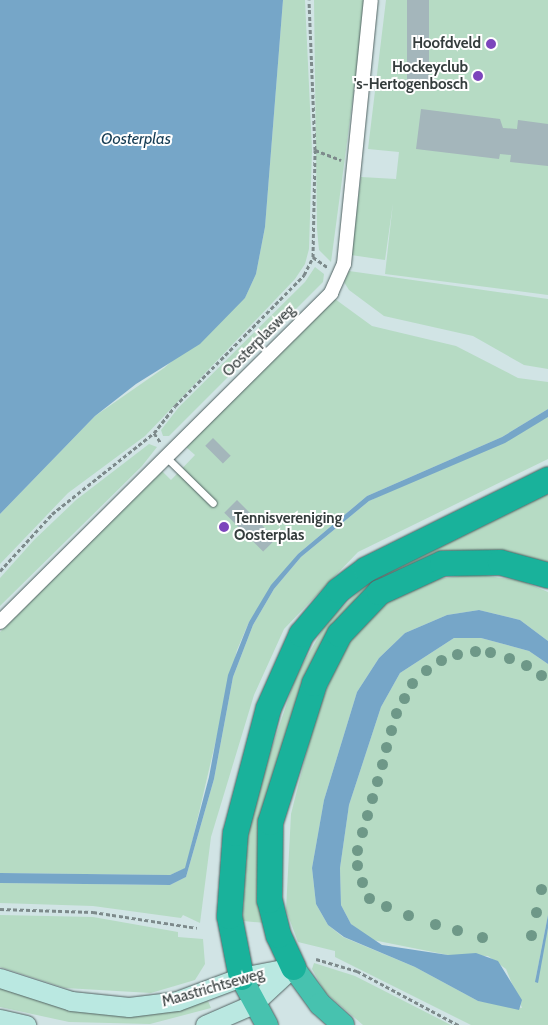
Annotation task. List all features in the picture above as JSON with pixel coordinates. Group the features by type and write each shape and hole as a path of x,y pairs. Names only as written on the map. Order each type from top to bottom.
{"highway":[{"path":"267,1025 253,1004 242,977 228,909 235,834 268,708 301,634 338,590 366,569 548,479"},
{"path":"343,1025 320,1004 304,963 278,935 269,900 270,822 314,683 339,634 379,592 442,564 500,562 548,575"}],"main road":[{"name":"Maastrichtseweg","path":"0,978 71,1001 129,1007 178,1000 242,977 304,963"},
{"name":"Maastrichtseweg","path":"205,1025 253,1004 304,963"},
{"path":"0,1019 26,1025"}],"street":[{"name":"Oosterplasweg","path":"0,622 167,458 330,293 344,264 371,0"}],"lane":[{"path":"167,458 213,503"}],"path":[{"path":"0,572 52,514 154,433 174,406 304,275 313,257 316,150 310,0"},
{"path":"316,150 355,165"},
{"path":"0,909 93,912 196,928"},
{"path":"304,963 357,971 458,1025"}],"green space":[{"path":"283,0 305,0 312,150 309,249 305,264 295,279 145,436 68,493 0,564 0,514 95,416 164,368 245,298 256,274 265,227"},
{"path":"314,0 366,0 331,262 319,250 317,229"},
{"name":"Hockeyclub 's-Hertogenbosch","path":"386,0 548,0 548,295 385,274 393,203 385,260 351,255 361,177 396,179 399,152 368,149"},
{"path":"315,267 324,274 323,282 169,436 163,436 161,430 179,407 305,282"},
{"path":"349,271 548,299 548,369 524,365 473,336 384,316 349,290 344,282"},
{"path":"335,299 372,326 456,346 518,378 548,382 548,409 502,437 367,496 298,554 249,622 237,650 186,868 170,875 0,873 0,632 162,471 171,480 195,455 186,447"},
{"path":"548,417 548,459 358,552 284,629 254,695 211,837 200,923 183,915 181,918 93,906 0,903 0,883 170,885 186,877 214,779 233,677 253,625 274,589 301,557 369,501"},
{"path":"149,444 157,447 142,466 0,606 0,578 34,540 76,500"},
{"path":"548,491 548,570 473,555 332,625 303,678 266,803 266,923 243,921 245,850 254,801 296,676 327,622 373,578"},
{"path":"475,574 522,581 548,592 548,641 520,620 479,610 447,615 405,633 379,658 357,692 324,800 312,868 316,904 328,925 343,937 415,967 478,1001 522,1008 506,969 488,956 448,955 368,939 351,924 341,905 340,868 349,805 381,707 400,673 454,638 481,638 529,651 548,664 548,915 535,982 548,928 548,1025 471,1025 335,957 335,951 298,942 286,910 291,814 316,715 349,636 389,598 423,581"},
{"path":"0,915 93,917 178,932 178,937 203,939 205,964 195,980 151,993 65,988 0,967"},
{"path":"314,963 355,976 451,1025 363,1025 325,992 312,969"},
{"path":"0,987 67,1010 110,1015 149,1015 208,1001 211,1008 150,1024 69,1022 0,1007"}],"water":[{"name":"Oosterplas","path":"0,0 283,0 265,227 256,274 245,298 200,344 136,384 95,416 0,514"},
{"path":"548,409 548,417 505,443 369,501 301,557 274,589 253,625 233,677 214,779 186,877 170,885 0,883 0,873 170,875 185,868 209,777 228,675 249,622 271,585 298,554 367,496 502,437"},
{"path":"479,610 520,620 548,641 548,664 529,651 481,638 454,638 400,673 381,707 349,805 340,868 341,905 351,924 382,945 448,955 476,953 498,961 522,1000 519,1010 478,1001 415,967 344,937 328,925 316,904 312,868 324,800 357,692 379,658 405,633 447,615"},
{"path":"548,915 548,928 538,983 535,982"}],"building":[{"path":"407,0 429,0 429,86 407,86"},
{"path":"421,109 500,119 503,128 517,129 518,120 548,124 548,166 510,162 511,155 500,154 499,159 416,149"},
{"path":"213,438 231,456 223,463 205,446"},
{"path":"237,500 276,539 263,552 224,513"}],"place":[{"name":"Hoofdveld","path":"491,44"},
{"name":"Hockeyclub 's-Hertogenbosch","path":"478,76"},
{"name":"Tennisvereniging Oosterplas","path":"224,527"}]}
